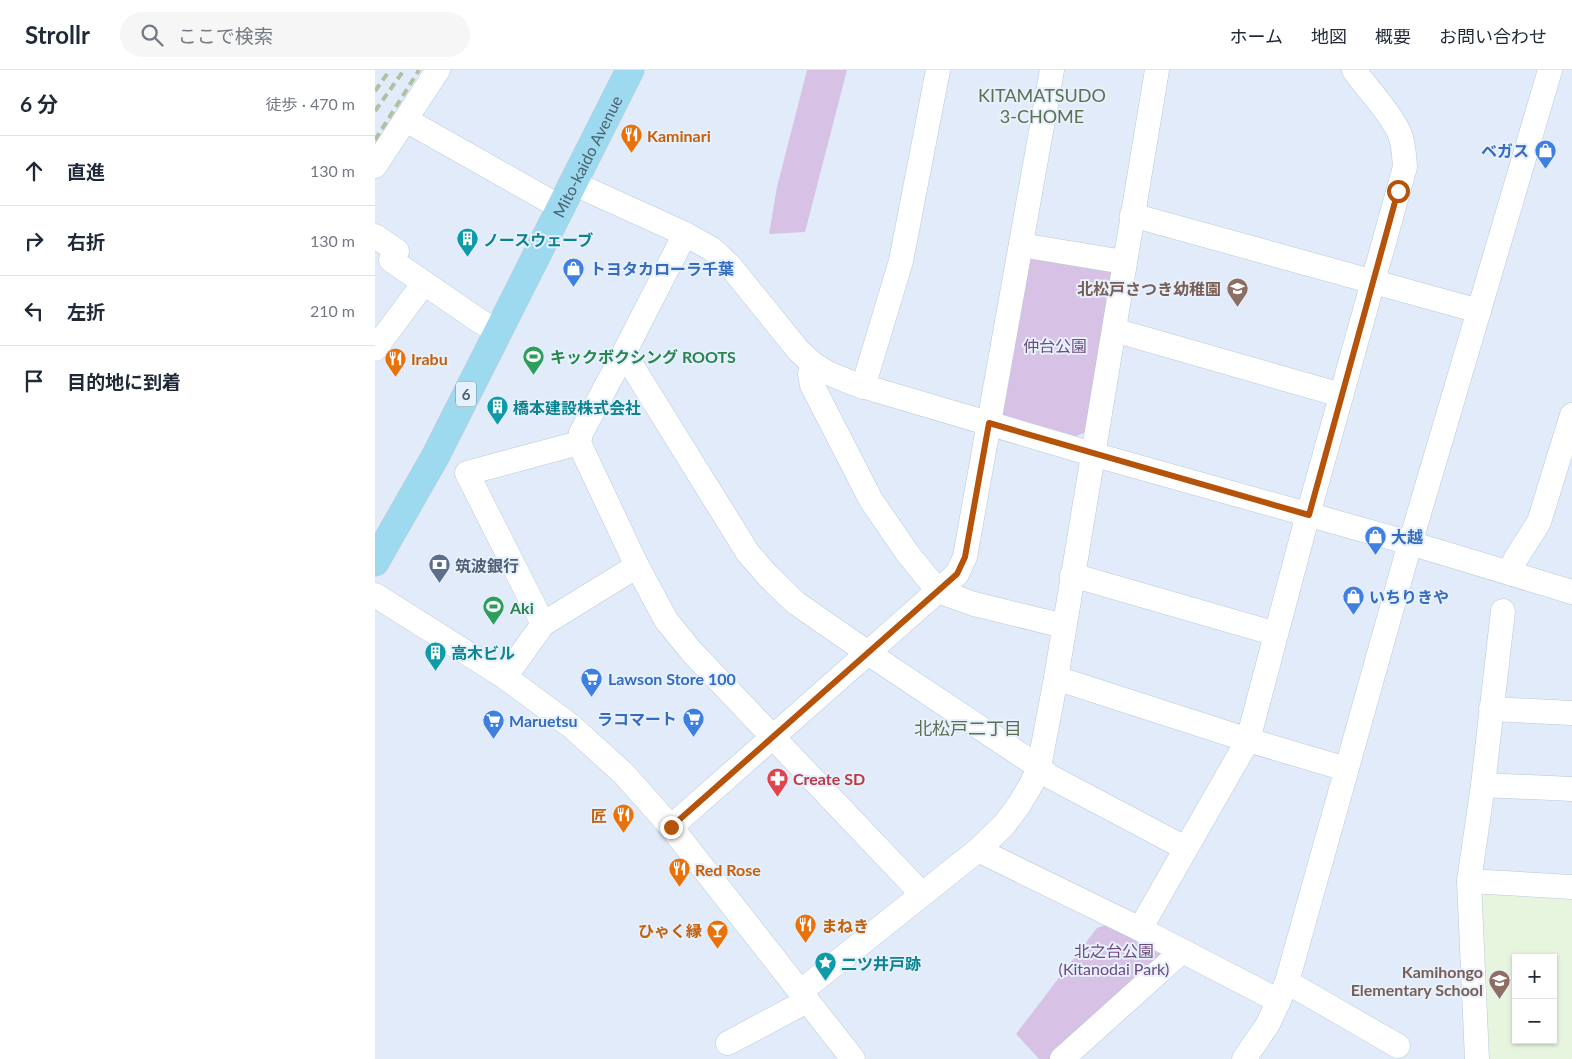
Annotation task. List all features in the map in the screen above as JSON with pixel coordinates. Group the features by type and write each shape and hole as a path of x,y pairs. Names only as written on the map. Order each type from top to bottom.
{"highway":[{"name":"Mito-kaido Avenue","path":"375,562 435,457 629,70"}],"street":[{"path":"375,166 438,70"},
{"path":"863,387 901,261 938,70"},
{"path":"671,827 957,574 965,557 1051,70"},
{"path":"728,1043 804,997 922,894 978,850 1005,825 1032,783 1039,767 1056,678 1157,70"},
{"path":"1139,929 1248,740 1405,167 1404,149 1399,133 1392,120 1353,70"},
{"path":"1244,1059 1267,1024 1283,992 1410,543 1550,70"},
{"path":"406,120 560,207"},
{"path":"573,183 685,234 712,249 731,267 798,350 813,364 828,373 863,387 1410,543 1572,592"},
{"path":"1132,215 1479,311"},
{"path":"685,234 581,432 579,443 637,566 671,626 692,652 922,894"},
{"path":"375,236 397,251 391,260 497,331"},
{"path":"1021,245 1124,262"},
{"path":"375,350 424,283"},
{"path":"1114,330 1341,395"},
{"path":"624,353 748,553 768,576 797,603 868,653 1039,767 1049,776 1185,848"},
{"path":"813,364 810,374 812,385 871,500 908,554 938,591 974,604 1064,626"},
{"path":"1512,574 1515,560 1539,522 1572,415"},
{"path":"467,474 579,443"},
{"path":"435,457 467,474 543,624"},
{"path":"505,677 543,624 637,566"},
{"path":"1072,575 1276,634"},
{"path":"375,595 505,677 571,726 603,753 671,827 853,1059"},
{"path":"1477,1059 1469,881 1483,785 1503,611"},
{"path":"1056,678 1248,740 1346,769"},
{"path":"1491,709 1572,713"},
{"path":"1483,785 1572,789"},
{"path":"978,850 1139,929 1181,952 1283,992 1398,1046"},
{"path":"1469,881 1572,888"},
{"path":"1062,1059 1181,952"}],"shaded area":[{"name":"Kamihongo Elementary School","path":"1481,890 1572,895 1572,1059 1486,1059"}],"green space":[{"path":"807,70 847,70 805,232 769,234 777,187"},
{"name":"仲台公園","path":"1023,257 1114,270 1089,431 1076,436 1003,415 998,408"},
{"name":"北之台公園 (Kitanodai Park)","path":"1113,922 1163,947 1164,958 1053,1059 1039,1059 1016,1034 1097,928"}],"railway":[{"path":"375,91 390,70"},
{"path":"375,111 404,70"},
{"path":"375,140 419,70"}],"place":[{"name":"Kaminari","path":"631,154"},
{"name":"ベガス","path":"1545,169"},
{"name":"ノースウェーブ","path":"467,258"},
{"name":"トヨタカローラ千葉","path":"574,287"},
{"name":"北松戸さつき幼稚園","path":"1237,307"},
{"name":"キックボクシング ROOTS","path":"534,375"},
{"name":"Irabu","path":"395,377"},
{"name":"橋本建設株式会社","path":"497,426"},
{"name":"大越","path":"1375,555"},
{"name":"筑波銀行","path":"439,584"},
{"name":"いちりきや","path":"1353,615"},
{"name":"Aki","path":"494,626"},
{"name":"高木ビル","path":"435,671"},
{"name":"Lawson Store 100","path":"592,697"},
{"name":"ラコマート","path":"693,737"},
{"name":"Maruetsu","path":"493,739"},
{"name":"Create SD","path":"777,797"},
{"name":"匠","path":"623,834"},
{"name":"Red Rose","path":"679,888"},
{"name":"まねき","path":"805,944"},
{"name":"ひゃく縁","path":"718,949"},
{"name":"二ツ井戸跡","path":"825,982"},
{"name":"Kamihongo Elementary School","path":"1499,999"}],"district":[{"name":"KITAMATSUDO 3-CHOME","path":"1042,105"},
{"name":"北松戸二丁目","path":"968,728"}],"route":[{"path":"671,827 957,574 965,557 989,423 1309,515 1398,191"}]}
